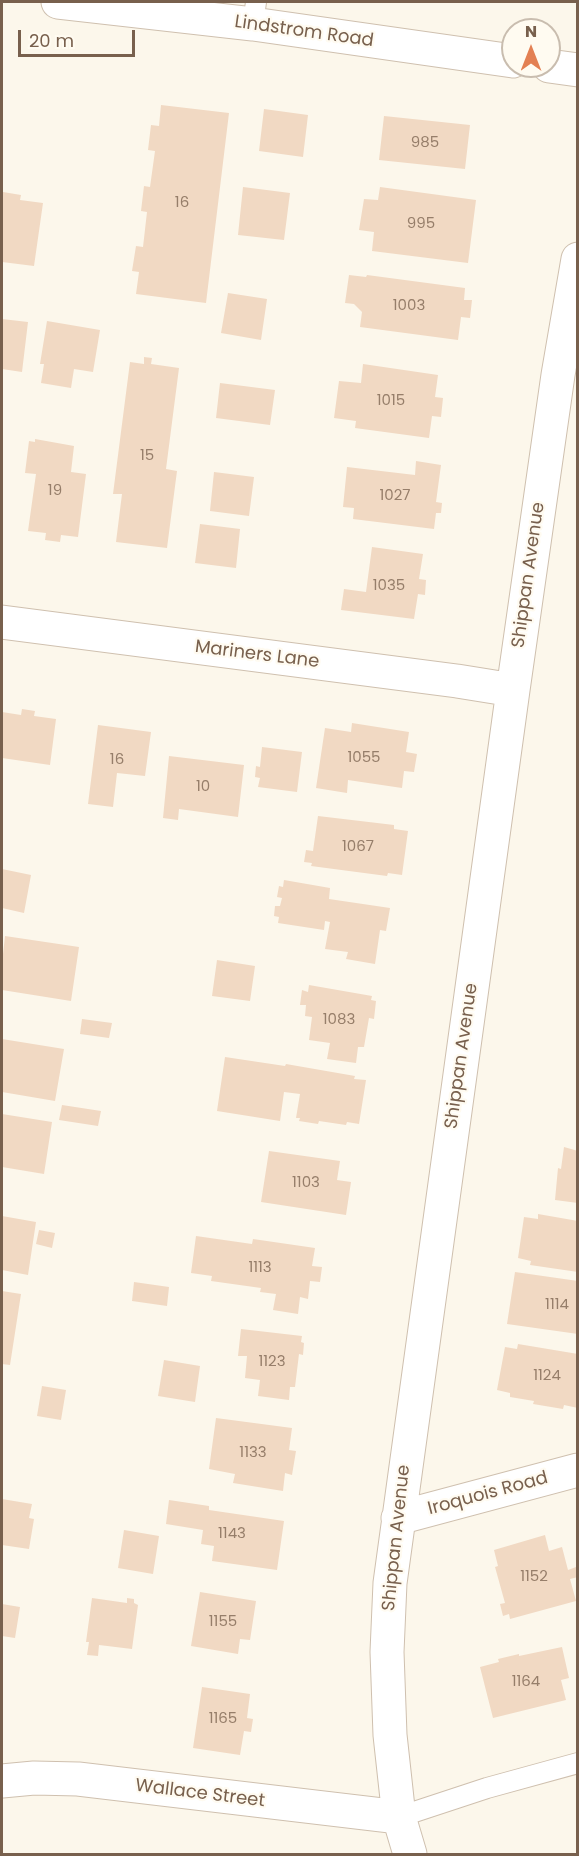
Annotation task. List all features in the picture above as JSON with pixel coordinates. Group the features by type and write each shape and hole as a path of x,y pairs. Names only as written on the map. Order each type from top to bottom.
{"street":[{"name":"Lindstrom Road","path":"58,2 254,13 501,59"},
{"path":"561,68 578,70"},
{"name":"Shippan Avenue","path":"410,1854 399,1817 390,1735 387,1652 390,1583 513,690 558,375 578,259"},
{"name":"Mariners Lane","path":"2,622 513,690"},
{"name":"Iroquois Road","path":"398,1518 578,1470"},
{"name":"Wallace Street","path":"2,1781 34,1778 78,1779 399,1817"}],"lane":[{"path":"399,1817 487,1788 578,1763"}],"building":[{"path":"161,105 229,113 206,303 136,294 139,272 132,271 136,246 143,247 147,212 141,211 144,186 150,187 155,151 148,150 151,125 159,126"},
{"path":"264,109 308,115 303,157 259,151"},
{"path":"384,116 470,125 465,169 379,160"},
{"path":"243,187 290,193 284,240 238,235"},
{"path":"380,187 476,200 468,263 372,251 374,232 359,230 364,199 378,200"},
{"path":"3,192 21,195 20,200 43,203 34,266 2,262"},
{"path":"349,275 366,277 367,275 465,288 464,300 472,300 470,318 461,317 458,340 360,327 362,312 354,304 345,303"},
{"path":"228,293 267,299 261,340 221,333"},
{"path":"2,319 28,322 22,372 2,369"},
{"path":"47,321 100,330 93,372 74,369 71,388 41,383 44,364 40,364"},
{"path":"144,357 152,358 151,364 179,368 166,469 177,471 167,548 116,542 122,494 113,494 130,362 144,364"},
{"path":"363,364 438,375 435,397 443,398 441,417 432,416 429,438 355,428 356,421 334,418 339,381 361,383"},
{"path":"220,383 275,390 270,425 216,418"},
{"path":"35,439 74,446 71,472 86,474 78,537 61,535 60,542 45,540 46,533 28,531 36,474 25,473 29,441 35,442"},
{"path":"416,461 441,465 436,502 442,503 441,513 436,513 434,529 353,519 354,508 343,507 347,467 415,475"},
{"path":"214,472 254,477 249,516 210,511"},
{"path":"200,524 240,529 236,568 195,563"},
{"path":"372,547 423,554 419,579 426,580 425,595 418,594 414,619 341,610 344,589 366,592"},
{"path":"22,709 35,711 34,716 56,719 50,765 2,758 2,712 21,715"},
{"path":"352,723 409,732 406,752 417,754 414,772 404,771 402,788 348,780 347,793 316,788 325,728 351,732"},
{"path":"98,725 151,732 145,776 117,773 113,807 88,804"},
{"path":"262,747 302,752 297,792 258,787 260,778 255,777 256,766 260,767"},
{"path":"169,756 244,765 238,817 179,809 178,820 163,818"},
{"path":"318,816 394,825 394,829 408,831 402,875 388,873 387,876 311,866 312,863 304,862 306,850 313,851"},
{"path":"2,869 31,875 24,913 2,908"},
{"path":"284,880 330,888 329,899 390,908 386,931 380,930 375,964 346,959 348,952 325,949 330,922 325,921 324,930 278,923 279,917 274,916 275,906 280,906 282,898 277,897 279,886 283,887"},
{"path":"5,936 79,947 71,1001 2,990"},
{"path":"217,960 255,966 250,1001 212,996"},
{"path":"309,985 372,996 371,1000 376,1001 374,1019 369,1018 364,1047 358,1047 356,1063 327,1059 330,1043 309,1040 312,1017 305,1016 306,1005 300,1005 302,990 308,992"},
{"path":"82,1019 112,1023 109,1038 80,1034"},
{"path":"2,1039 64,1049 55,1101 2,1092"},
{"path":"225,1057 285,1066 286,1064 366,1080 359,1124 347,1122 346,1125 319,1121 318,1124 299,1121 300,1118 296,1118 300,1094 284,1092 280,1121 217,1111"},
{"path":"62,1105 101,1111 98,1126 59,1120"},
{"path":"2,1114 52,1122 44,1174 2,1167"},
{"path":"564,1147 578,1151 578,1203 555,1200 558,1168 561,1169"},
{"path":"269,1151 340,1161 337,1180 351,1182 346,1215 261,1202"},
{"path":"538,1214 578,1221 578,1272 530,1265 531,1261 518,1258 524,1217 538,1219"},
{"path":"2,1216 36,1222 28,1275 2,1270"},
{"path":"39,1230 55,1233 52,1248 36,1244"},
{"path":"196,1236 252,1244 253,1239 315,1248 312,1266 322,1267 320,1282 310,1281 308,1299 300,1297 298,1314 273,1310 276,1294 260,1292 261,1288 211,1281 212,1276 191,1273"},
{"path":"515,1272 578,1281 578,1334 507,1324"},
{"path":"134,1282 169,1287 167,1306 132,1301"},
{"path":"2,1291 21,1294 10,1365 2,1364"},
{"path":"241,1329 302,1336 303,1355 299,1354 295,1387 290,1387 289,1400 258,1396 260,1380 245,1378 247,1356 238,1356"},
{"path":"518,1344 578,1354 578,1408 564,1405 563,1409 533,1404 534,1401 510,1397 510,1393 497,1390 505,1347 517,1349"},
{"path":"164,1360 200,1366 195,1402 158,1396"},
{"path":"42,1386 66,1390 61,1420 37,1416"},
{"path":"216,1418 292,1428 289,1450 296,1451 292,1475 285,1473 283,1491 233,1483 235,1474 209,1469"},
{"path":"2,1499 32,1504 29,1518 34,1519 29,1549 2,1545"},
{"path":"169,1500 209,1506 209,1510 284,1521 277,1570 212,1561 214,1546 201,1544 203,1530 166,1524"},
{"path":"124,1530 159,1536 153,1574 118,1568"},
{"path":"545,1535 549,1551 562,1547 568,1570 576,1567 578,1577 570,1579 576,1601 510,1619 509,1614 503,1616 500,1604 505,1603 495,1567 498,1566 494,1550"},
{"path":"200,1592 256,1601 250,1640 240,1639 238,1654 191,1646"},
{"path":"92,1598 127,1603 127,1598 134,1599 134,1603 138,1605 132,1649 99,1645 98,1656 87,1655 89,1642 86,1642"},
{"path":"2,1604 20,1607 15,1638 2,1636"},
{"path":"562,1647 569,1678 561,1680 566,1700 493,1718 480,1667 499,1662 498,1659"},
{"path":"202,1687 250,1694 247,1718 253,1719 251,1732 244,1731 240,1755 193,1748"}]}
